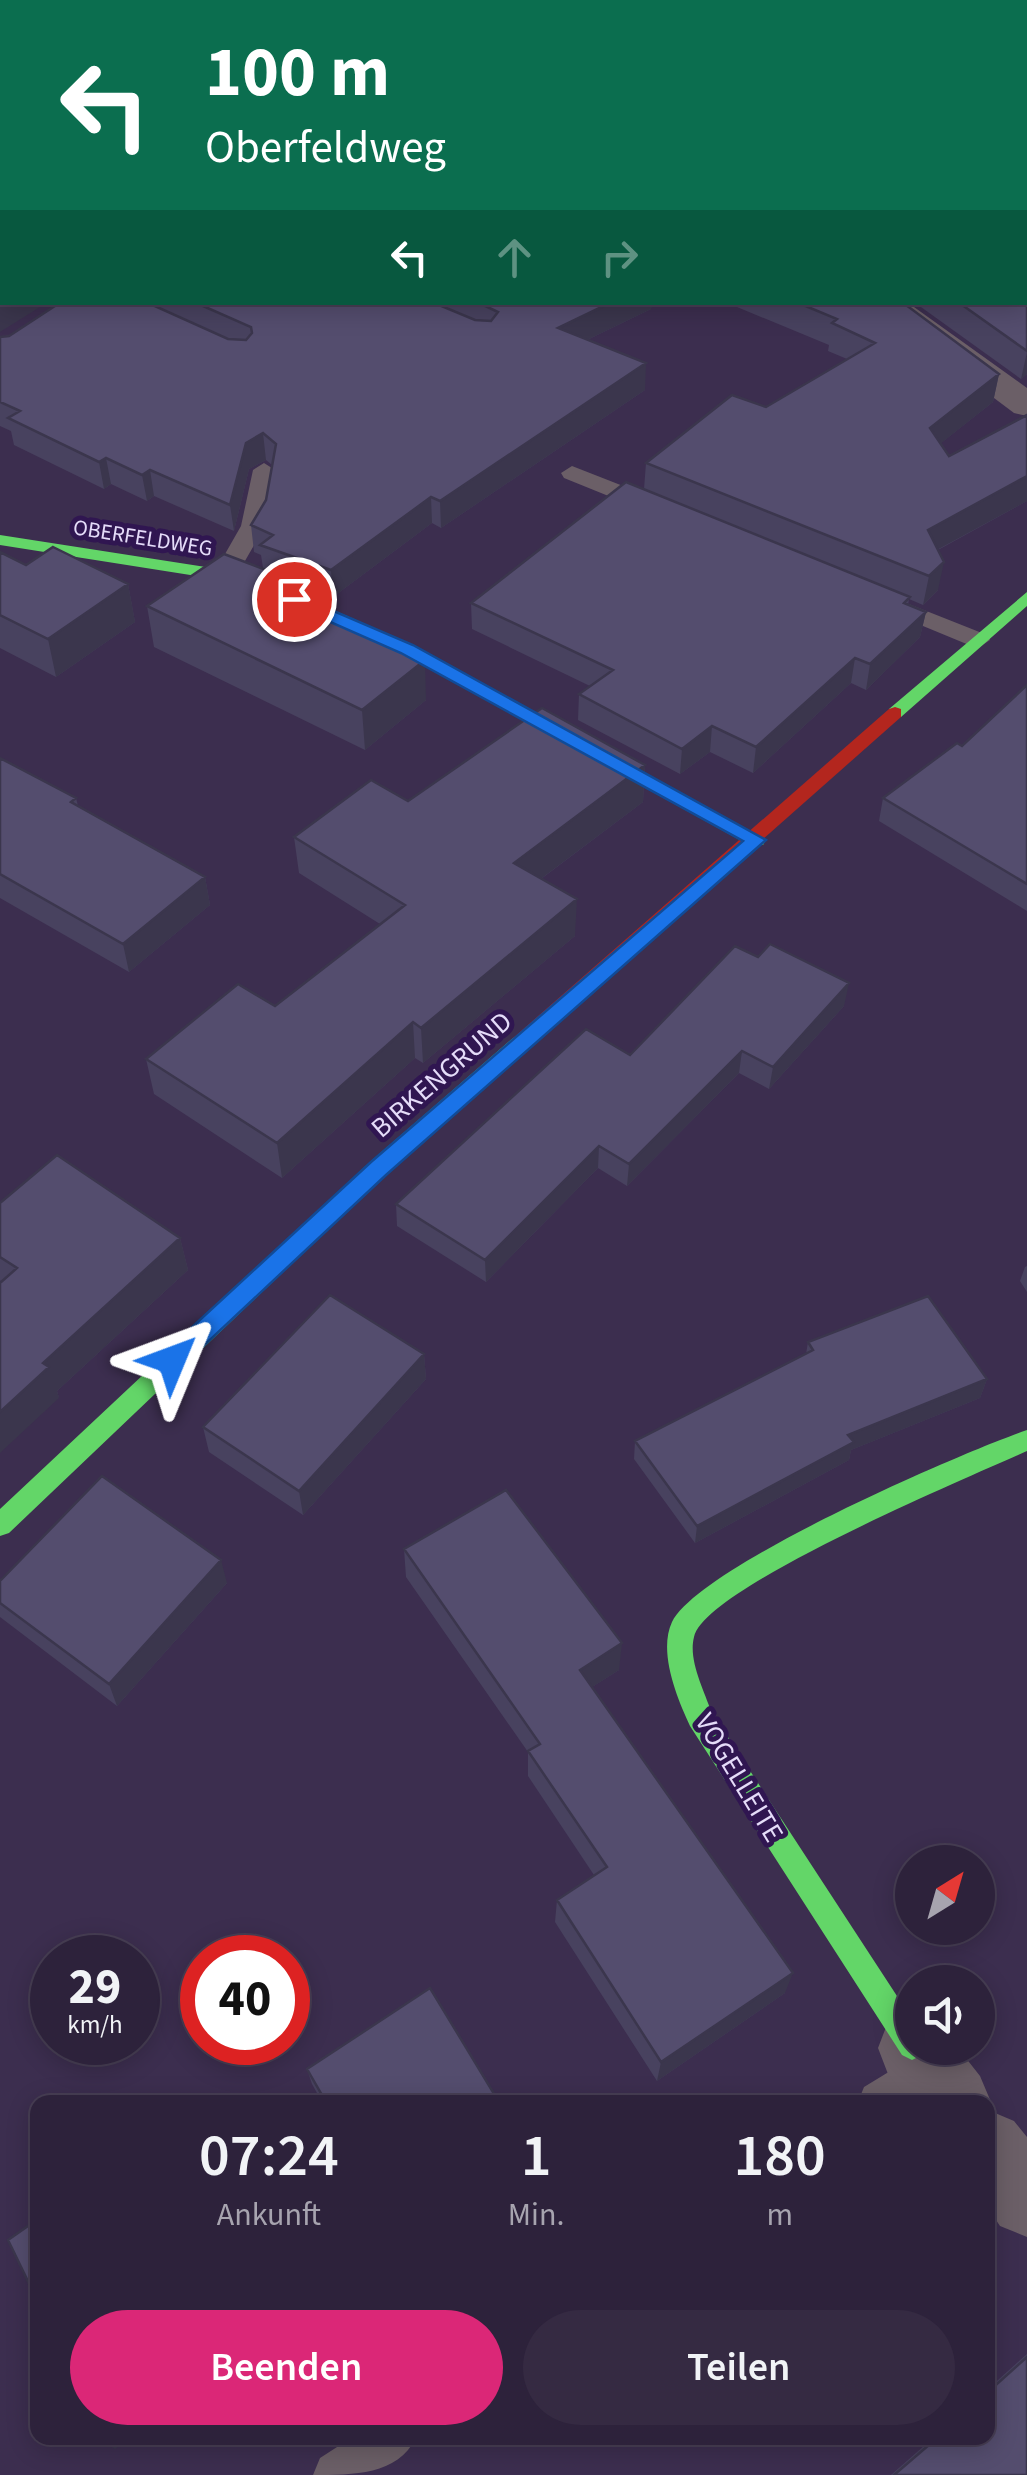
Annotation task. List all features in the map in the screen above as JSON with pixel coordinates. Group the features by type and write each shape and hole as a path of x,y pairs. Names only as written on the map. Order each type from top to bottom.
{"street":[{"path":"887,305 1027,404"},
{"name":"OBERFELDWEG","path":"0,540 224,576 294,599 407,649 756,840"},
{"name":"BIRKENGRUND","path":"0,1526 378,1168 756,840 1027,597"},
{"name":"VOGELLEITE","path":"917,2073 700,1716 682,1656 684,1626 702,1602 804,1542 1027,1440"},
{"path":"995,2156 1027,2199"}],"lane":[{"path":"224,576 256,521 264,497 264,470"},
{"path":"572,473 683,518"},
{"path":"867,594 978,640"},
{"path":"338,2475 382,2445"}],"building":[{"path":"56,305 153,305 228,339 246,340 252,333 251,327 201,305 439,305 475,320 491,321 498,312 483,305 606,305 558,328 646,363 440,501 431,497 331,570 260,545 273,535 251,525 266,500 276,444 263,433 246,443 230,505 150,470 142,475 106,458 99,462 8,418 20,411 0,402 0,337 9,336"},
{"path":"803,305 906,305 999,374 930,428 949,456 1027,415 1027,476 928,530 944,562 929,576 646,463 732,395 766,407 875,343 832,323 837,319"},
{"path":"962,305 1027,305 1027,351"},
{"path":"626,482 910,597 904,603 926,612 870,664 855,658 756,747 712,726 682,749 579,694 613,670 471,603"},
{"path":"53,547 128,584 48,639 0,615 0,552 26,565"},
{"path":"224,554 295,581 281,591 425,660 362,710 147,606"},
{"path":"1027,685 1027,884 883,798 957,743 962,746"},
{"path":"542,708 645,765 514,863 577,899 421,1028 413,1022 277,1143 146,1059 238,984 275,1006 405,905 294,837 371,780 408,801"},
{"path":"0,758 76,798 71,802 205,877 123,944 0,874"},
{"path":"770,944 849,983 773,1067 742,1051 629,1164 599,1146 485,1260 396,1204 586,1029 630,1055 735,946 758,957"},
{"path":"57,1155 180,1238 43,1363 49,1367 0,1412 0,1283 17,1268 0,1257 0,1203"},
{"path":"330,1295 424,1354 299,1491 203,1427"},
{"path":"928,1296 987,1379 848,1435 854,1442 697,1526 635,1441 813,1350 808,1342"},
{"path":"102,1476 221,1560 109,1684 0,1603 0,1581"},
{"path":"506,1490 622,1643 580,1670 793,1973 661,2062 557,1900 607,1867 528,1751 540,1744 404,1549"},
{"path":"430,1988 495,2095 322,2095 307,2069"},
{"path":"30,2225 30,2285 8,2240"},
{"path":"1027,2357 1027,2475 894,2475 929,2445 995,2445 995,2386"}],"traffic: fast":[{"path":"0,540 225,575 293,599 407,649 756,840"},
{"path":"895,713 1027,597"},
{"path":"0,1525 378,1168 520,1043"},
{"path":"895,2019 699,1717 682,1660 683,1627 701,1606 736,1580 785,1553 1027,1440"}],"traffic: jam":[{"path":"520,1043 895,713"}],"route":[{"path":"172,1360 378,1168 756,840 407,649 294,599"}]}
